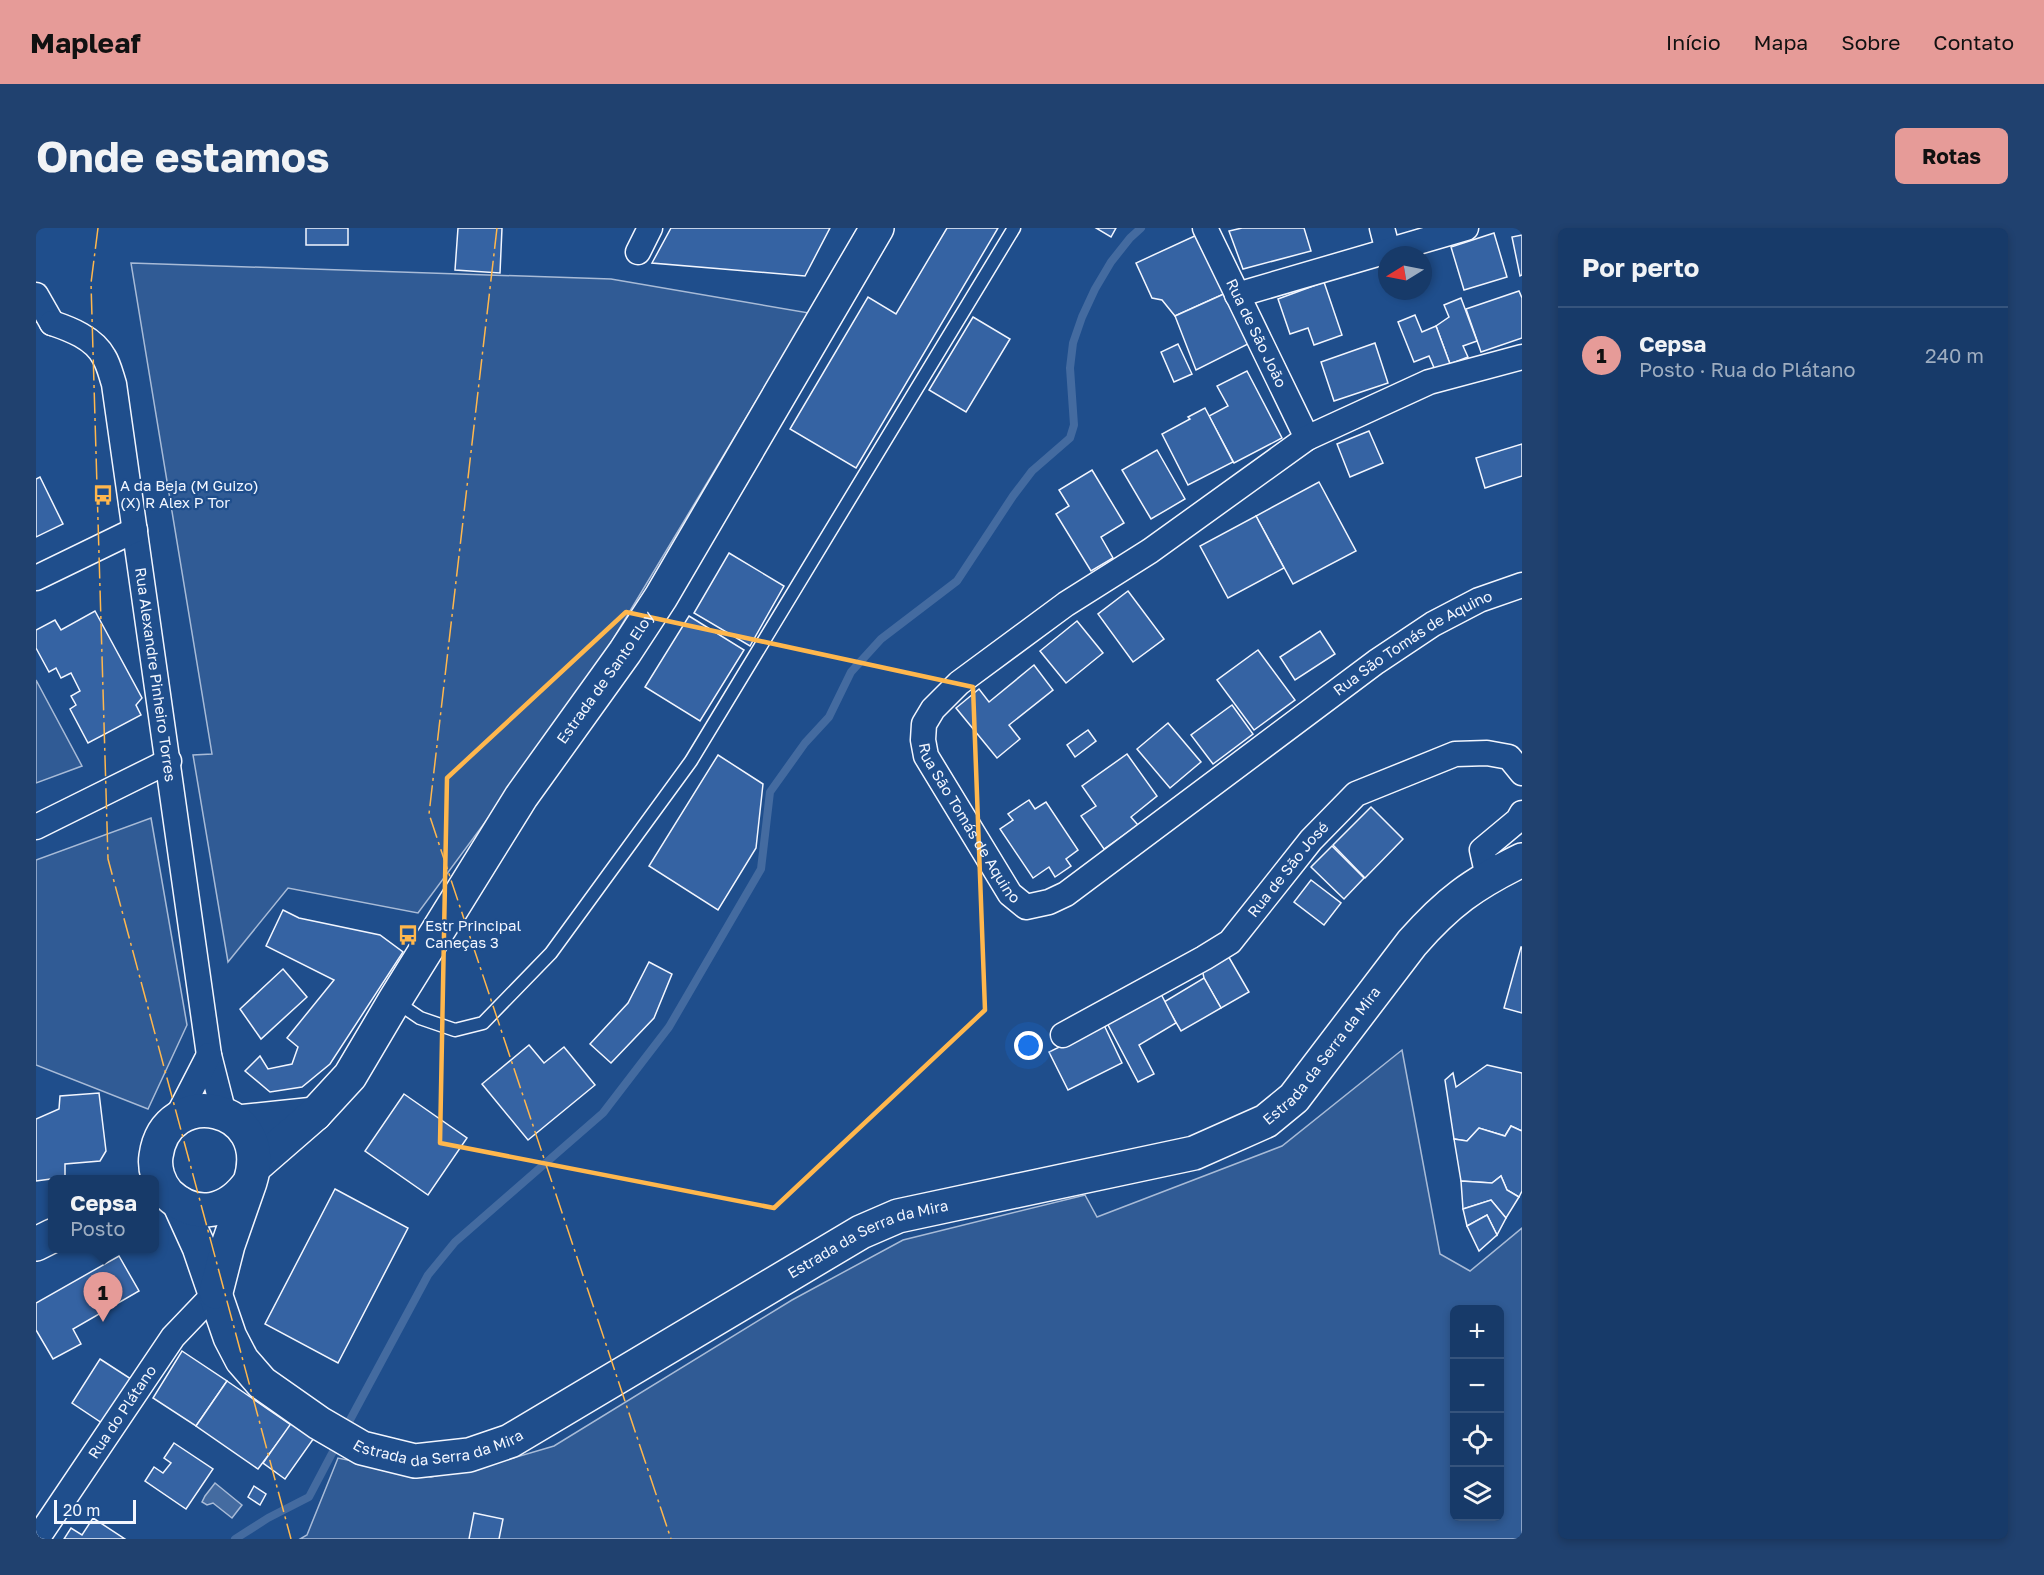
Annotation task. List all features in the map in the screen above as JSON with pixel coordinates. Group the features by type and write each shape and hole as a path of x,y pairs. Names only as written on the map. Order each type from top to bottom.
{"street":[{"path":"638,252 650,228"},
{"name":"Estrada de Santo Eloy","path":"252,1174 315,1114 350,1076 522,797 625,652 661,597 877,228"},
{"name":"Rua de São João","path":"1205,228 1307,438"},
{"path":"1237,295 1385,239 1466,228"},
{"path":"36,295 44,325"},
{"name":"Rua Alexandre Pinheiro Torres","path":"44,325 71,330 86,339 104,355 114,384 209,1055 231,1118"},
{"path":"1307,438 1429,382 1522,357"},
{"name":"Rua São Tomás de Aquino","path":"1307,438 1150,551 1066,604 959,683 933,709 924,724 923,740 926,756 1010,894 1026,907 1049,902 1066,894 1376,662 1433,624 1479,600 1522,585"},
{"path":"36,578 135,530"},
{"name":"Rua de São José","path":"1063,1035 1230,942 1311,840 1356,794 1455,754 1487,753 1509,757 1522,773"},
{"path":"36,827 169,761"},
{"path":"1488,877 1482,850 1518,820 1522,813"},
{"name":"Estrada da Serra da Mira","path":"168,1199 199,1247 230,1337 242,1359 262,1383 320,1424 362,1448 415,1461 469,1455 510,1442 861,1232 898,1216 1194,1153 1266,1121 1294,1098 1431,921 1455,899 1488,877 1522,860"},
{"path":"137,1175 165,1130 176,1119 209,1055"},
{"path":"176,1119 191,1112 207,1110 231,1118 315,1114"},
{"path":"216,1292 228,1245 252,1174 254,1150 248,1135 231,1118"},
{"path":"157,1145 155,1162 157,1175"},
{"path":"159,1180 167,1192 168,1199 195,1209 211,1210 226,1205 240,1196 252,1174"},
{"name":"Rua do Plátano","path":"37,1539 173,1337 216,1292"}],"lane":[{"path":"395,1000 420,1018 455,1030 483,1023 551,953 691,761 1014,228"}],"highlighted area":[{"path":"626,612 973,687 985,1010 774,1208 440,1143 447,778"}],"shaded area":[{"path":"131,263 611,279 809,313 582,691 418,913 288,888 228,962 193,755 212,754"},
{"path":"36,680 82,766 36,783"},
{"path":"151,818 187,1025 148,1109 36,1065 36,860"},
{"path":"1402,1050 1440,1254 1470,1271 1522,1228 1522,1539 300,1539 307,1535 338,1458 431,1477 503,1461 554,1446 792,1300 903,1240 1085,1195 1097,1217 1282,1146"},
{"path":"215,1483 242,1505 232,1518 213,1503 207,1505 202,1502"}],"building":[{"path":"306,228 348,228 348,245 306,245"},
{"path":"458,228 502,228 500,273 455,270"},
{"path":"671,228 830,228 805,276 652,263"},
{"path":"947,228 998,228 856,468 790,429 868,297 896,314"},
{"path":"1096,228 1116,228 1111,237"},
{"path":"1242,228 1304,228 1311,251 1243,269 1229,231"},
{"path":"1494,233 1507,277 1464,290 1451,247"},
{"path":"1199,234 1226,293 1175,316 1162,300 1152,298 1136,263"},
{"path":"1522,235 1522,275 1520,276 1512,237"},
{"path":"1324,282 1342,335 1314,345 1308,328 1290,334 1278,299"},
{"path":"1519,291 1522,298 1522,338 1481,352 1466,309"},
{"path":"1226,293 1250,343 1196,370 1175,316"},
{"path":"1461,298 1477,341 1463,346 1468,357 1450,364 1436,326 1449,317 1444,305"},
{"path":"1415,315 1422,332 1436,326 1450,364 1435,370 1429,356 1414,362 1398,322"},
{"path":"973,317 1010,339 966,412 929,390"},
{"path":"1375,343 1388,383 1334,401 1321,362"},
{"path":"1178,344 1192,374 1174,382 1161,352"},
{"path":"1247,371 1282,438 1234,463 1209,416 1228,406 1217,386"},
{"path":"1205,408 1233,462 1188,485 1162,434"},
{"path":"1369,431 1383,463 1350,477 1337,444"},
{"path":"1522,444 1522,476 1485,488 1476,458"},
{"path":"1157,450 1185,499 1151,519 1122,470"},
{"path":"1092,470 1124,523 1101,537 1113,558 1091,571 1056,514 1069,506 1059,490"},
{"path":"40,477 63,524 36,537 36,479"},
{"path":"1319,482 1356,551 1293,584 1256,516"},
{"path":"1256,516 1284,568 1228,598 1200,546"},
{"path":"729,553 784,586 750,646 694,613"},
{"path":"1128,591 1164,639 1133,662 1098,614"},
{"path":"95,611 142,698 136,705 141,715 88,743 70,709 76,705 71,696 80,691 71,673 61,678 56,668 49,672 36,648 36,630 55,620 61,630"},
{"path":"689,616 744,650 700,721 645,687"},
{"path":"1077,621 1103,653 1066,683 1040,651"},
{"path":"1320,631 1335,654 1295,680 1280,657"},
{"path":"1258,650 1295,700 1254,730 1217,680"},
{"path":"1034,665 1053,690 1009,725 1020,739 997,758 956,708 979,689 989,702"},
{"path":"1232,705 1253,734 1213,764 1191,735"},
{"path":"1168,723 1201,762 1170,788 1137,749"},
{"path":"1088,730 1096,741 1075,757 1067,745"},
{"path":"1127,754 1157,796 1131,817 1138,825 1104,849 1081,816 1096,806 1082,786"},
{"path":"718,755 763,784 756,848 718,910 649,866"},
{"path":"1029,800 1035,809 1046,802 1078,850 1066,859 1071,866 1055,877 1049,867 1033,878 1000,829 1013,820 1008,814"},
{"path":"1371,807 1403,839 1365,878 1333,845"},
{"path":"1332,846 1364,878 1344,899 1311,867"},
{"path":"1311,880 1341,903 1324,925 1294,902"},
{"path":"283,910 299,918 380,935 403,952 330,1064 302,1087 270,1092 245,1071 260,1056 268,1069 292,1064 298,1047 287,1038 334,980 266,946"},
{"path":"1522,947 1522,1013 1504,1008"},
{"path":"1227,954 1249,992 1221,1008 1204,978 1202,969"},
{"path":"649,962 672,974 654,1018 611,1063 590,1044 628,1003"},
{"path":"283,969 307,997 261,1039 240,1009"},
{"path":"1204,978 1221,1008 1181,1031 1164,1002"},
{"path":"1161,994 1176,1023 1139,1045 1154,1074 1138,1082 1107,1023"},
{"path":"1104,1025 1122,1063 1068,1090 1049,1052"},
{"path":"529,1045 544,1063 564,1047 595,1085 528,1140 482,1084"},
{"path":"1487,1065 1522,1073 1522,1131 1511,1126 1505,1136 1479,1128 1467,1141 1454,1139 1445,1080 1453,1073 1456,1087"},
{"path":"99,1093 106,1151 100,1161 65,1164 65,1175 48,1175 48,1179 36,1181 36,1119 59,1109 60,1096"},
{"path":"404,1094 467,1138 428,1195 365,1151"},
{"path":"1511,1126 1522,1131 1522,1191 1519,1197 1507,1190 1501,1176 1492,1183 1461,1181 1454,1139 1467,1141 1479,1128 1505,1136"},
{"path":"1501,1176 1507,1190 1519,1197 1506,1218 1491,1200 1463,1209 1461,1181 1492,1183"},
{"path":"335,1189 408,1228 338,1363 265,1324"},
{"path":"1491,1200 1506,1218 1497,1235 1487,1215 1467,1226 1463,1209"},
{"path":"1487,1215 1497,1235 1479,1251 1467,1226"},
{"path":"119,1256 139,1291 73,1329 81,1344 53,1359 36,1330 36,1303"},
{"path":"182,1351 227,1381 196,1426 153,1398"},
{"path":"100,1359 131,1379 102,1423 72,1403"},
{"path":"227,1381 291,1425 258,1469 196,1426"},
{"path":"292,1422 314,1438 285,1479 263,1463"},
{"path":"174,1443 213,1469 186,1509 145,1481 154,1467 163,1473 171,1463 164,1458"},
{"path":"254,1486 266,1494 260,1505 248,1497"},
{"path":"474,1513 503,1519 499,1539 469,1539"},
{"path":"93,1518 125,1539 64,1539 71,1528 82,1535"}],"waterway":[{"path":"344,1431 428,1275 455,1242 603,1113 669,1027 761,869 770,792 805,743 829,717 851,672 881,639 957,581 1032,471 1070,438 1074,425 1070,368 1073,343 1095,289 1111,262 1141,228"},
{"path":"235,1539 268,1518 309,1497 338,1442"}],"power":[{"path":"98,228 91,283 108,859 291,1539"},
{"path":"497,228 429,814 671,1539"}],"place":[{"name":"A da Beja (M Guizo) (X) R Alex P Tor","path":"103,495"},
{"name":"Estr Principal Caneças 3","path":"408,935"},
{"name":"Cepsa","path":"103,1322"}]}
